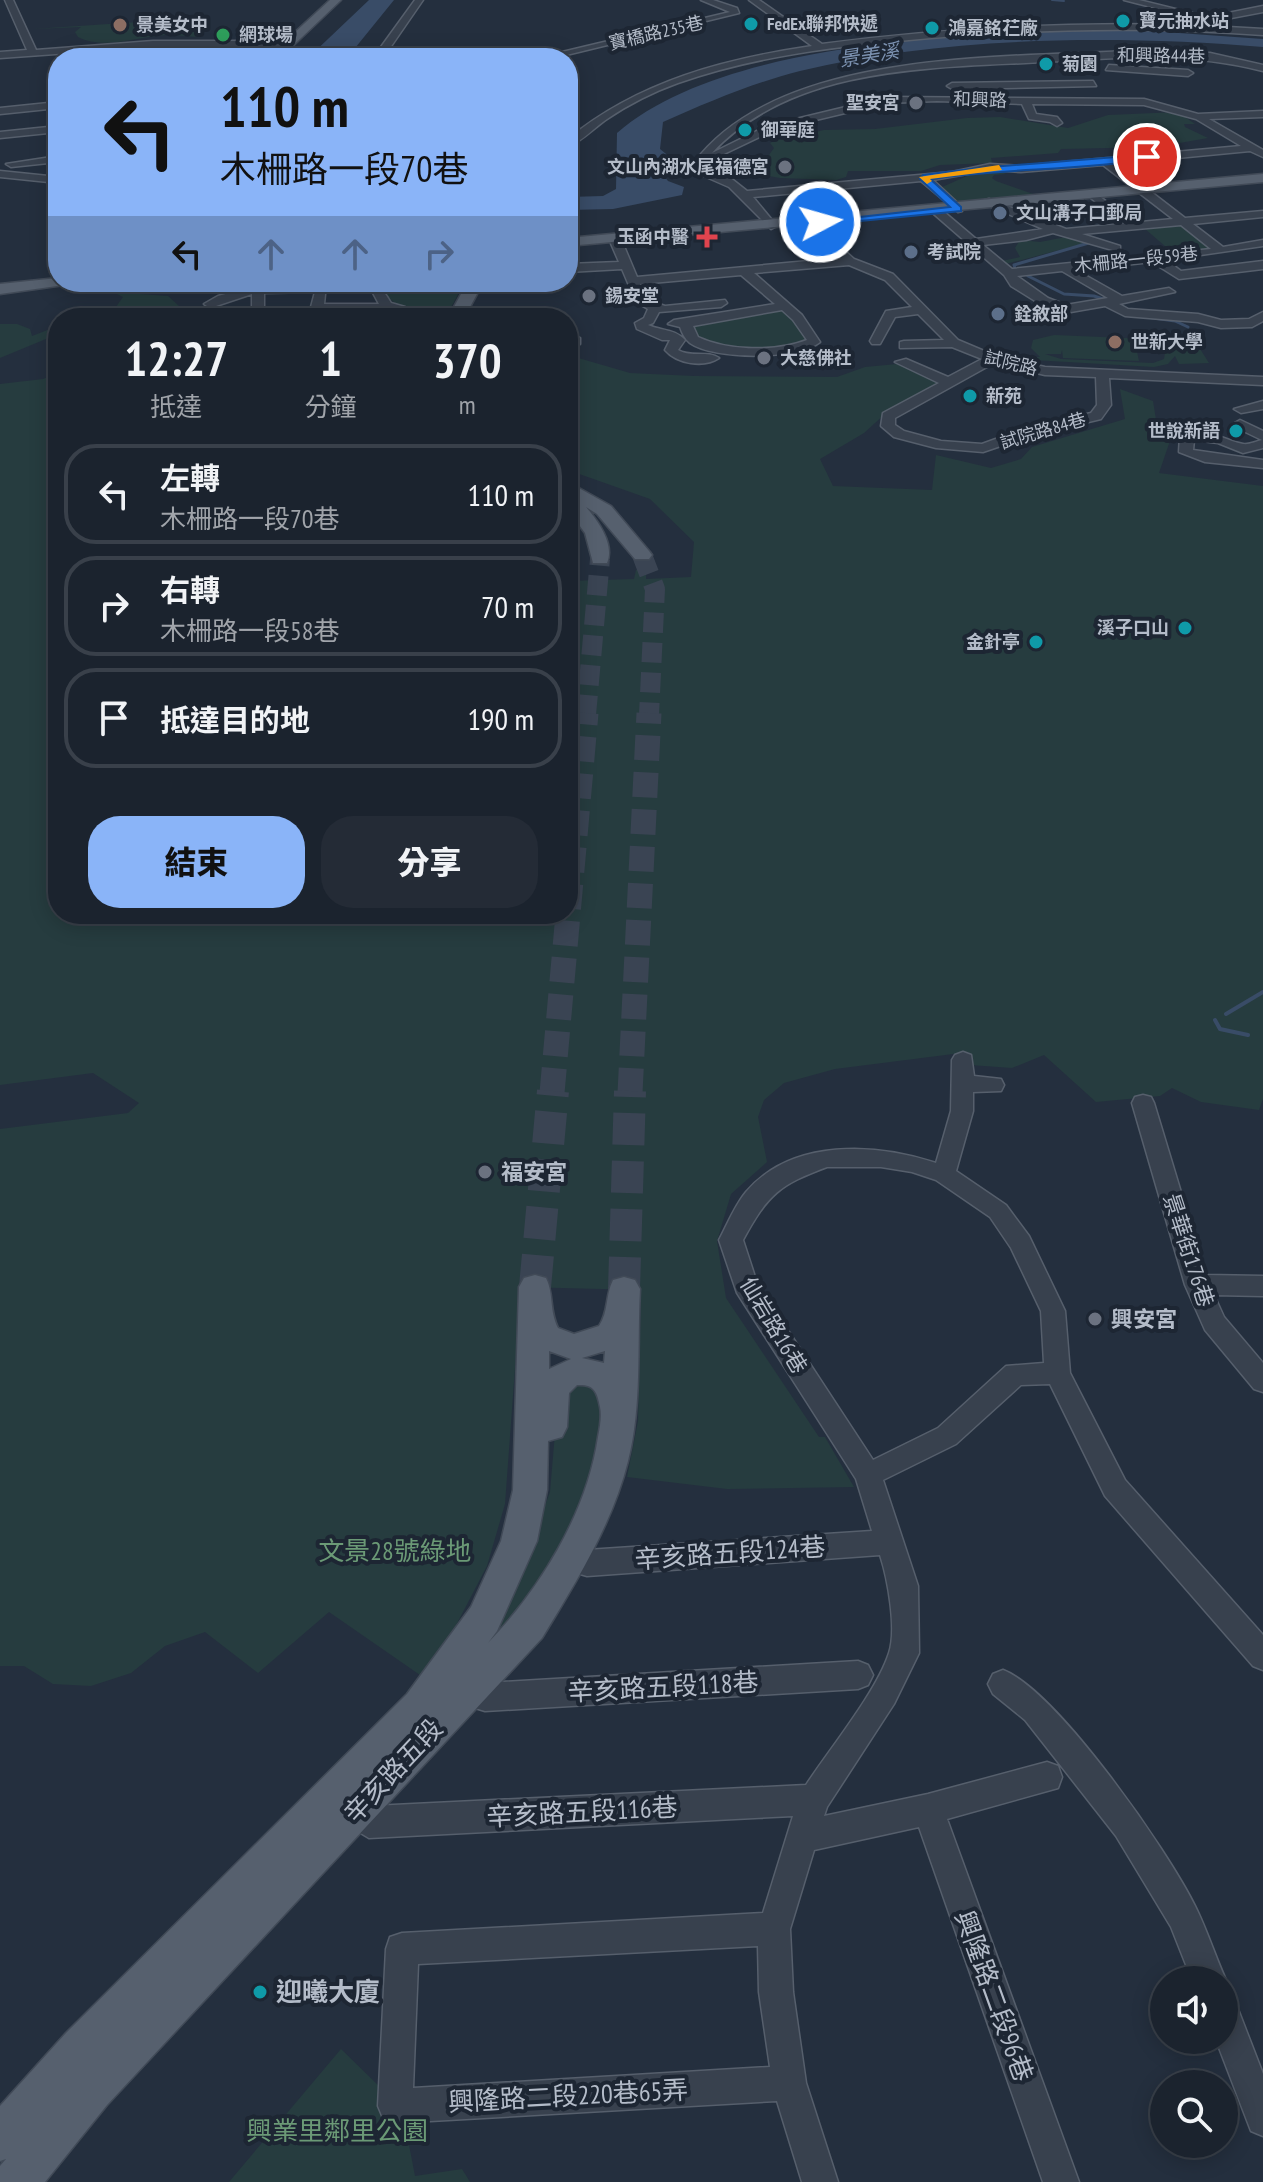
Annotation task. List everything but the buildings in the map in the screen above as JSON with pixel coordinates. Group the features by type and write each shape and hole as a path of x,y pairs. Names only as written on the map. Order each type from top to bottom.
{"main road":[{"path":"284,48 336,0"},
{"path":"578,242 1263,180"},
{"path":"992,204 1142,190"},
{"path":"615,240 810,223"},
{"path":"0,287 48,281"},
{"path":"578,494 604,510 642,555"},
{"path":"578,511 592,526 599,542 600,559"},
{"name":"辛亥路五段","path":"0,2139 81,2048 420,1707 484,1619 519,1541 530,1474 536,1301 547,1337 574,1347 610,1336 624,1302 618,1415 608,1470 597,1505 570,1559 529,1626 92,2090 16,2182"},
{"path":"530,1474 549,1445 551,1396 557,1382 566,1375 578,1371 596,1373 605,1379 612,1388 618,1415"}],"street":[{"path":"385,48 419,0"},
{"name":"寶橋路235巷","path":"578,50 735,13 705,0"},
{"path":"753,0 820,47"},
{"path":"1128,0 1263,31"},
{"path":"0,6 10,3 13,20 32,51"},
{"path":"1210,19 1263,9"},
{"path":"578,136 615,108 673,83 737,63 820,47 957,31 1041,26 1173,26 1263,31"},
{"path":"803,35 819,34"},
{"path":"84,48 153,44 289,44"},
{"path":"0,55 48,50"},
{"path":"1152,71 1163,53"},
{"name":"和興路44巷","path":"1085,101 1108,55 1163,53 1263,68"},
{"path":"1025,65 1108,55"},
{"path":"1025,65 1071,69"},
{"path":"1025,65 1032,117 1053,119 1057,123"},
{"name":"和興路","path":"698,164 728,129 792,96 940,70 1025,65"},
{"path":"1101,69 1189,74"},
{"path":"940,70 965,101"},
{"path":"952,86 1093,84"},
{"name":"和興路","path":"698,164 771,128 842,114 898,95 1029,105 1085,101 1144,102 1199,117 1263,154"},
{"path":"792,96 860,121"},
{"path":"992,110 1029,105"},
{"path":"0,111 48,106"},
{"path":"1199,117 1263,114"},
{"path":"0,135 48,130"},
{"path":"578,131 582,133"},
{"path":"1018,176 1250,148"},
{"path":"0,165 48,160"},
{"path":"698,164 701,171 728,178 771,226"},
{"path":"745,194 923,177 990,167 1103,166 1142,190 1221,251"},
{"path":"1103,166 1102,177 1118,191"},
{"path":"0,174 48,179"},
{"path":"923,177 956,208"},
{"path":"1095,196 1124,220"},
{"path":"992,204 1055,232 1077,235 1116,248"},
{"path":"934,210 1009,273 1015,283 1060,307 1115,302 1169,292"},
{"path":"972,243 1055,232 1263,214"},
{"name":"試院路","path":"810,223 850,261 889,277 954,343 992,359 1030,370 1263,381"},
{"path":"1136,226 1173,256"},
{"path":"615,240 642,302 656,323 686,323 783,306"},
{"name":"木柵路一段59巷","path":"1009,273 1221,251 1263,243"},
{"path":"1155,258 1179,275 1202,284"},
{"path":"633,281 850,261"},
{"path":"578,267 626,265"},
{"path":"1179,275 1263,265"},
{"path":"1063,267 1125,312 1198,318 1221,324 1252,323 1263,316"},
{"path":"686,323 691,337 705,344 760,350 811,345 814,342 798,318 744,271"},
{"path":"854,275 877,271"},
{"path":"210,304 240,292"},
{"path":"350,293 379,292 393,307 381,308"},
{"path":"322,308 321,293 335,293"},
{"path":"666,337 641,326 641,323 652,314 665,310 721,303"},
{"path":"876,341 890,314 920,310"},
{"path":"652,314 648,325 677,336 678,342 671,350 675,354 688,358 713,358"},
{"path":"904,345 954,343"},
{"path":"901,362 948,382 992,359"},
{"name":"試院路84巷","path":"948,382 888,416 888,426 899,434 961,449 998,445 1025,433 1096,416 1104,405 1102,374"},
{"path":"1263,405 1240,416 1263,436"},
{"path":"1263,444 1243,449 1221,439 1187,435 1186,452 1205,458 1263,464"},
{"path":"944,1174 962,1111 962,1071 993,1085"},
{"name":"景華街176巷","path":"1143,1103 1197,1285 1214,1323 1263,1381"},
{"name":"仙岩路16巷","path":"868,1475 746,1286 731,1240 754,1198 783,1174 826,1158 881,1158 913,1164 944,1174 998,1211 1021,1243 1053,1311 1057,1373 1115,1488 1263,1656"},
{"path":"1197,1285 1263,1286"},
{"path":"820,2182 789,2083 776,1992 774,1929 814,1800 884,1694 905,1653 904,1586 868,1475 947,1436 1015,1374 1057,1373"},
{"name":"辛亥路五段124巷","path":"570,1559 587,1563 891,1542"},
{"name":"辛亥路五段118巷","path":"469,1693 485,1697 858,1675"},
{"path":"1003,1684 1036,1710 1127,1825 1183,1916 1203,1966"},
{"path":"802,1837 928,1809 1047,1777"},
{"name":"辛亥路五段116巷","path":"355,1812 369,1822 814,1800"},
{"name":"興隆路二段96巷","path":"928,1809 1061,2182"},
{"name":"興隆路二段220巷65弄","path":"774,1929 402,1949 395,2106 789,2083"},
{"path":"1238,2053 1263,2119"}],"green space":[{"path":"169,20 171,29 207,28 200,37 167,35 110,43 78,37 75,32 81,27 33,29"},
{"path":"1178,112 1195,124 1184,124 1185,127 1208,138 1157,147 1061,149 1058,153 991,158 992,163 940,165 921,171 848,171 846,177 836,180 780,178 753,173 724,175 708,166 710,160 716,158 769,155 774,148 770,143 785,135 776,131 798,136 824,130 875,129 1000,117 1068,128 1108,115"},
{"path":"994,169 1006,174 994,175 992,178 996,181 1036,195 955,202 940,188 967,176 965,174"},
{"path":"1179,224 1211,248 1173,253 1144,228"},
{"path":"1071,236 1090,242 1006,264 1002,261 1020,257 1015,248 1020,240 1040,242"},
{"path":"113,292 168,296 181,308 115,308 123,297"},
{"path":"382,292 459,292 451,308 414,308 396,304"},
{"path":"779,308 795,318 811,341 751,349 721,345 693,334 693,324"},
{"path":"0,324 17,324 30,329 32,336 48,330 48,338 0,358"},
{"path":"1054,335 1148,339 1169,348 1166,341 1195,341 1209,363 1179,364 1175,356 1168,364 1154,367 1033,360 1033,357 1040,357 1031,348 1033,340","holes":["1135,342 1158,345 1165,353 1164,359 1153,363 1061,359 1045,354 1061,354 1062,350 1063,358 1139,361"]},
{"name":"文景28號綠地","path":"578,358 630,373 694,376 837,377 865,367 897,364 942,382 886,413 864,433 820,459 833,486 932,490 936,455 991,468 1021,459 1032,447 1125,419 1120,389 1153,401 1158,432 1172,435 1159,473 1263,486 1263,1099 1259,1110 1201,1102 1172,1088 1160,1096 1096,1102 1044,1055 1012,1068 970,1065 969,1052 835,1069 784,1083 764,1100 758,1117 767,1162 731,1194 717,1241 726,1298 819,1437 825,1437 854,1487 727,1489 627,1477 638,1421 641,1290 521,1287 505,1504 487,1566 451,1635 420,1675 329,1612 258,1673 205,1632 165,1646 131,1673 91,1686 53,1684 24,1666 0,1666 0,1129 128,1113 139,1103 93,1073 0,1085 0,384 48,377 48,924 578,924 578,581 634,579 636,570 646,570 646,579 691,577 694,542 650,499 578,474"},
{"path":"569,1383 603,1387 606,1426 569,1538 492,1649 479,1647 530,1546 550,1492 558,1398"},
{"name":"興業里鄰里公園","path":"341,2049 383,2090 386,2115 392,2123 405,2124 415,2176 462,2169 470,2182 229,2182"}],"water":[{"path":"369,0 394,0 355,48 319,48"},
{"name":"景美溪","path":"1055,31 1151,31 1263,39 1263,47 1149,41 1030,41 912,51 800,71 765,81 663,122 660,149 671,158 661,172 668,181 684,187 682,195 613,209 578,210 578,197 603,196 616,189 617,133 659,104 709,82 765,65 826,52 947,37"}],"waterway":[{"path":"1052,0 1064,1"},
{"path":"1015,268 1014,265 1092,242"},
{"path":"1028,276 1064,294 1094,296 1109,301"},
{"path":"1146,317 1175,321 1188,327"},
{"path":"1226,1014 1263,992"},
{"path":"1215,1020 1220,1029 1248,1035"}],"tunnel":[{"path":"642,555 655,589 649,715"},
{"path":"586,715 600,559"},
{"path":"578,802 586,713"},
{"path":"630,1093 649,713"},
{"path":"552,1093 567,924"},
{"path":"535,1287 553,1091"},
{"path":"624,1289 630,1091"}],"slow traffic":[{"path":"927,181 923,177 999,168"}],"place":[{"name":"寶元抽水站","path":"1123,21"},
{"name":"FedEx聯邦快遞","path":"751,24"},
{"name":"景美女中","path":"120,25"},
{"name":"鴻嘉銘芢廠","path":"932,28"},
{"name":"網球場","path":"223,35"},
{"name":"菊園","path":"1046,64"},
{"name":"聖安宮","path":"916,103"},
{"name":"御華庭","path":"745,130"},
{"name":"文山內湖水尾福德宮","path":"785,167"},
{"name":"文山溝子口郵局","path":"1000,213"},
{"name":"玉函中醫","path":"707,237"},
{"name":"考試院","path":"911,252"},
{"name":"錫安堂","path":"589,296"},
{"name":"銓敘部","path":"998,314"},
{"name":"世新大學","path":"1115,342"},
{"name":"大慈佛社","path":"764,358"},
{"name":"新苑","path":"970,396"},
{"name":"世說新語","path":"1236,431"},
{"name":"溪子口山","path":"1185,628"},
{"name":"金針亭","path":"1036,642"},
{"name":"福安宮","path":"485,1172"},
{"name":"興安宮","path":"1095,1319"},
{"name":"迎曦大廈","path":"260,1992"}],"route":[{"path":"820,222 958,209 923,177 990,167 1021,169 1147,157"}]}
